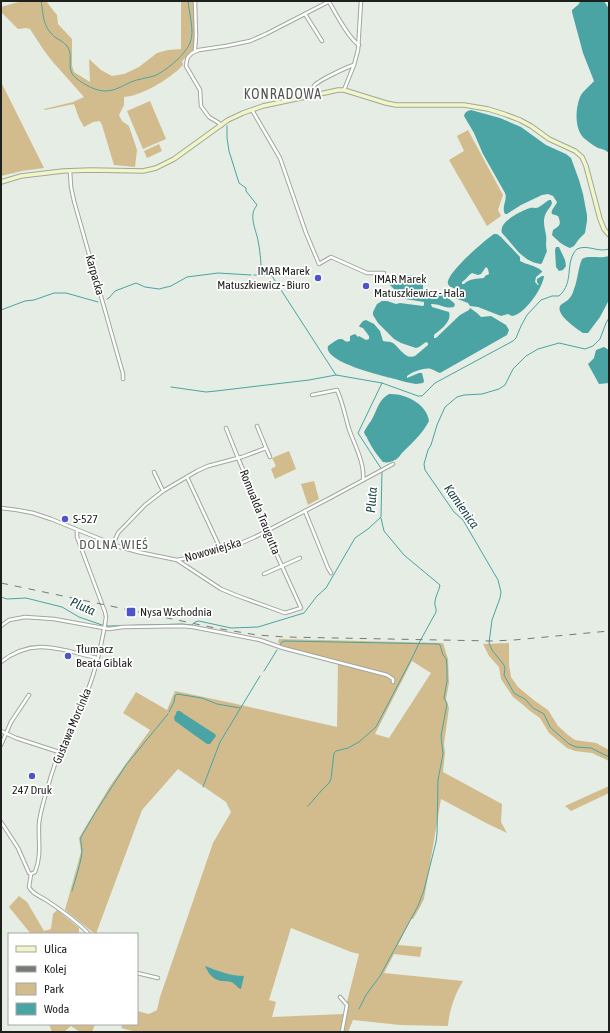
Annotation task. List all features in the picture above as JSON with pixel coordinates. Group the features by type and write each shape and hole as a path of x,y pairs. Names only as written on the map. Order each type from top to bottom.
{"street":[{"path":"195,1 195,51"},
{"path":"221,126 209,117 201,108 200,90 186,66 186,60 195,51 250,41 329,1 355,43 358,45"},
{"path":"344,90 357,56 361,1"},
{"path":"305,14 322,41"},
{"path":"313,95 313,89 316,84 354,65"},
{"path":"1,182 26,176 70,171 143,171 156,168 174,159 235,116 266,105 344,90 396,105 456,105 477,107 504,114 525,122 549,139 575,151 582,157 588,170 600,219 604,229 609,235"},
{"path":"252,109 280,158 306,233 319,264 331,257 367,273 384,273"},
{"name":"Karpacka","path":"70,171 74,201 124,374 123,379"},
{"path":"312,395 337,390 346,414 348,427 362,464 364,472 363,480"},
{"path":"257,426 270,457"},
{"name":"Romualda Traugutta","path":"177,560 221,589 238,596 285,614 301,608 273,545 268,528 226,428"},
{"name":"Romualda Traugutta","path":"113,544 118,533 145,505 163,491 208,466 242,457 266,448"},
{"name":"Nowowiejska","path":"1,508 34,513 113,544 138,552 177,560 204,555 239,544 393,464"},
{"path":"154,472 163,491"},
{"path":"187,477 221,550"},
{"path":"305,511 331,572"},
{"name":"Gustawa Morcinka","path":"77,530 77,537 105,612 105,626 93,676 85,698 59,752 41,814 39,860 35,872 32,874 29,887 32,892 45,900 88,933"},
{"name":"Romualda Traugutta","path":"264,574 300,558"},
{"path":"1,626 9,620 30,617 105,626 111,629 123,627 182,626 266,642 283,648 387,675 393,679 394,682"},
{"path":"1,662 20,651 39,647 54,648 97,658"},
{"path":"1,745 18,711 29,695"},
{"path":"1,731 16,738 59,752"},
{"path":"1,822 18,848 29,873 32,874"},
{"path":"138,973 158,978"},
{"path":"340,997 347,1005 342,1032"}],"green space":[{"path":"22,1 46,1 57,15 58,24 72,39 72,66 74,72 90,82 89,59 101,70 112,76 124,74 139,67 157,53 181,49 181,1 194,1 195,36 193,50 182,61 183,65 174,74 155,86 135,95 124,97 124,105 119,115 122,121 129,126 137,150 135,167 114,165 100,121 93,122 84,127 74,104 44,109 73,102 84,97 52,61 30,29 18,29 1,12 1,7"},
{"path":"1,82 44,168 1,176"},
{"path":"150,101 166,139 143,149 127,111"},
{"path":"468,130 503,195 498,210 501,216 487,226 449,160 464,151 457,136"},
{"path":"159,144 162,151 147,158 144,151"},
{"path":"289,451 296,469 275,479 271,469 276,466 272,458"},
{"path":"314,481 319,499 308,505 301,484"},
{"path":"279,639 443,643 448,659 449,683 446,699 449,708 444,744 445,753 443,772 502,804 501,822 507,833 441,799 424,899 413,919 411,919 398,945 422,947 420,957 394,954 384,973 463,981 457,991 453,1003 448,1026 400,1025 353,1020 348,1032 136,1032 121,1028 122,1025 138,1025 138,1011 149,1014 157,1010 160,997 213,843 231,812 226,802 178,769 142,810 97,933 94,933 65,910 81,852 79,838 110,786 150,730 123,713 136,692 167,710 175,691 337,727 338,661 282,646 278,642","holes":["412,661 431,673 389,738 375,734","291,928 359,954 344,1014 272,1017 276,1002 269,1000"]},
{"path":"509,643 509,665 511,677 518,687 548,710 558,726 575,740 596,743 609,750 609,761 592,753 575,751 567,748 549,733 540,718 513,697 501,679 499,667 489,656 483,644"},
{"path":"609,786 609,793 571,811 565,806"},
{"path":"19,896 27,902 44,931 51,929 53,914 57,910 79,928 79,933 30,933 9,907"},
{"path":"49,1025 95,1025 92,1032 80,1032 71,1026 64,1032 52,1032"}],"water":[{"path":"580,1 604,1 609,9 609,153 596,147 585,139 581,135 577,124 579,100 582,93 594,81 583,53 572,12"},
{"path":"471,110 500,118 521,127 546,145 566,154 571,158 583,194 587,215 585,233 574,246 570,248 567,247 560,243 552,235 553,230 560,223 558,216 552,214 552,210 557,202 553,196 548,194 542,195 505,214 505,193 464,116 466,112"},
{"path":"551,200 552,203 546,213 544,222 547,251 541,264 534,263 519,252 502,233 502,229 503,225 516,214 530,208 538,208"},
{"path":"494,234 501,237 520,257 520,261 537,267 542,271 536,277 535,282 538,285 537,279 544,276 537,294 522,311 512,316 508,314 501,316 478,307 470,306 468,303 455,298 456,289 450,287 448,284 449,279 459,265","holes":["486,267 489,274 484,278 471,280 462,284 462,282 472,273 478,275 481,274"]},
{"path":"556,247 559,247 566,266 563,270 559,271 556,267"},
{"path":"609,256 609,300 600,317 588,333 583,333 564,317 561,313 560,306 570,298 582,259 587,257"},
{"path":"396,274 418,276 423,282 424,292 428,293 433,290 440,292 455,304 454,307 445,307 431,304 432,307 449,312 450,316 443,328 434,335 434,338 436,338 460,315 470,308 481,317 491,316 506,325 509,330 507,335 440,373 431,369 422,369 407,376 407,378 422,373 423,383 416,384 406,382 344,363 329,352 328,346 340,339 346,342 350,341 350,336 355,334 366,340 369,339 369,336 363,328 359,326 366,320 374,324 380,331 383,341 393,343 405,355 411,357 415,356 428,345 426,342 416,348 401,343 394,339 378,323 373,315 377,304 382,301 396,304 424,305 424,302 399,298 394,289 386,280 389,276"},
{"path":"604,347 609,350 609,383 599,384 588,364 594,358 596,350"},
{"path":"389,394 402,395 420,405 424,409 429,421 421,433 398,458 392,461 383,462 371,446 364,432 382,399"},
{"path":"177,711 180,711 215,734 216,736 210,744 207,744 175,721 174,718"},
{"path":"205,966 229,974 244,976 241,989 227,981 215,979 209,974"}],"waterway":[{"path":"41,1 44,20 48,29 55,37 63,42 69,50 70,67 73,75 91,87 105,91 109,91 134,81 159,74 184,53 188,48 192,33 188,1"},
{"path":"227,126 229,151 239,183 246,188 246,191 257,205 253,212 253,219 261,267"},
{"name":"Pluta","path":"1,597 7,599 26,598 62,607 79,617 109,626 192,625 199,621 231,628 258,627 304,613 317,596 326,588 355,538 381,517 382,470 358,433 382,383 418,396 422,396 435,383 513,341 516,338 527,315 541,300 552,296 559,296 564,290 567,285 571,260 577,249 585,247 601,250 609,249"},
{"path":"262,270 263,275 269,274 272,276 336,375 382,383"},
{"path":"107,299 115,291 136,283 145,287 159,289 171,286 187,277 218,273 251,275"},
{"path":"254,275 263,275"},
{"path":"1,310 25,301 34,300 54,293 66,293 98,302"},
{"name":"Kamienica","path":"609,318 600,339 593,346 585,349 559,343 538,349 526,356 513,369 505,385 499,389 482,394 457,397 445,407 437,425 424,464 425,470 454,512 463,520 498,580 501,592 492,620 489,643 492,650 504,665 504,675 514,693 525,699 533,708 544,714 550,727 569,744 576,747 591,748 609,757"},
{"path":"171,387 206,392 309,380 336,375"},
{"path":"308,806 331,779 334,753 359,742 376,727 436,612 435,600 440,585 404,555 384,531 381,518"},
{"path":"280,645 284,641 439,644 443,655 446,658 447,681 444,698 447,704 441,736 443,754 438,780 436,842 424,890 418,906 380,976 366,995 359,1009"},
{"path":"264,671 277,650"},
{"path":"203,787 220,742 260,676"},
{"path":"169,712 177,694 202,698 217,704 240,708"},
{"path":"72,891 82,854 81,837 126,765 168,714"}],"railway":[{"path":"1,583 215,628 257,635 285,637 492,641 609,631"}],"place":[{"name":"IMAR Marek Matuszkiewicz - Biuro","path":"318,278"},
{"name":"IMAR Marek Matuszkiewicz - Hala","path":"366,286"},
{"name":"S-527","path":"65,519"},
{"name":"Nysa Wschodnia","path":"131,612"},
{"name":"Tłumacz Beata Giblak","path":"68,656"},
{"name":"247 Druk","path":"32,776"}],"district":[{"name":"KONRADOWA","path":"283,94"},
{"name":"DOLNA WIEŚ","path":"114,544"}]}
